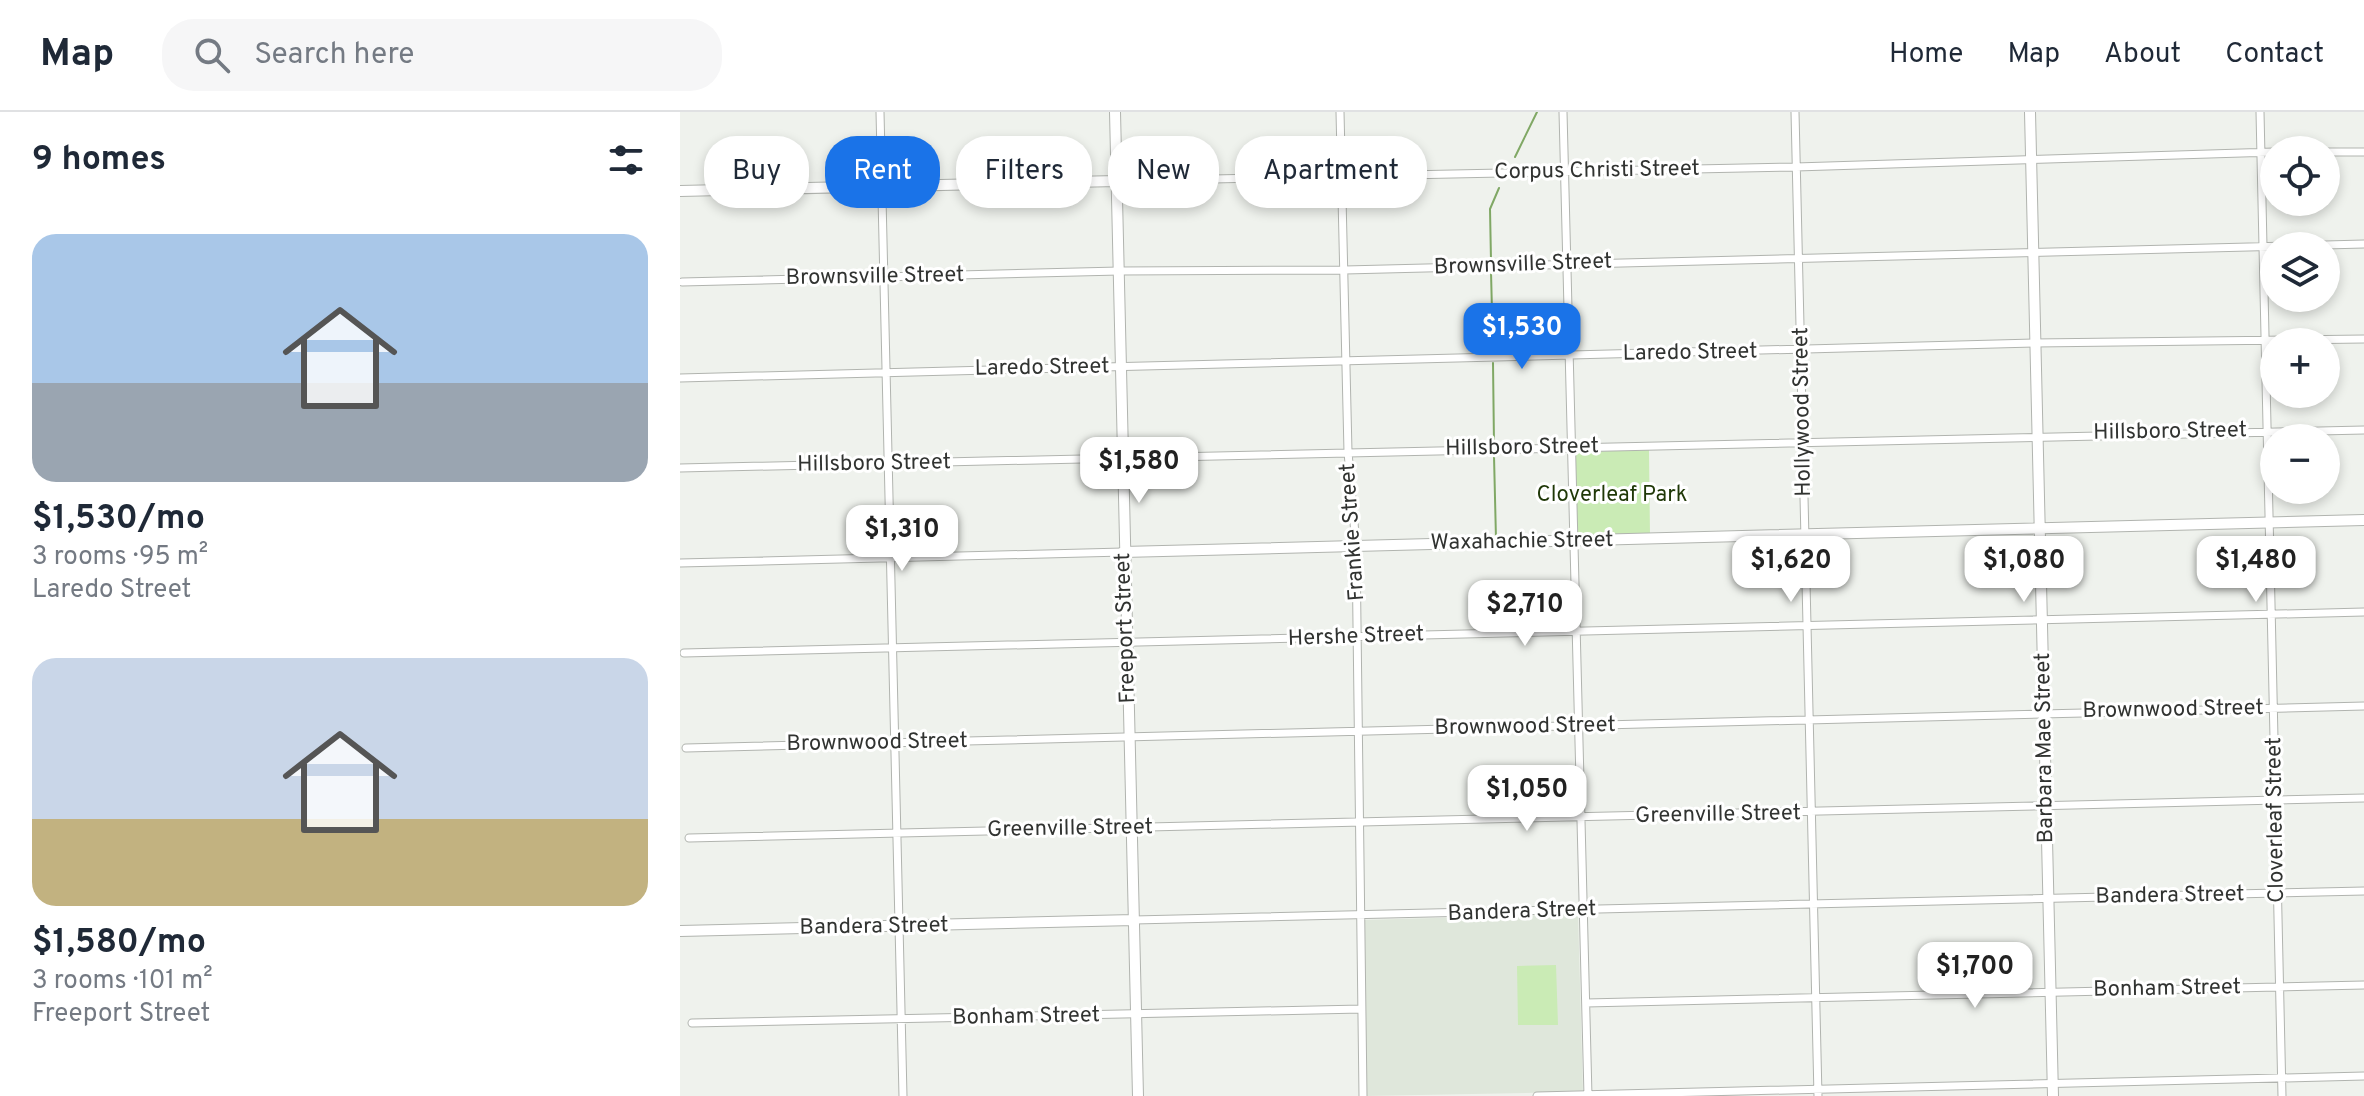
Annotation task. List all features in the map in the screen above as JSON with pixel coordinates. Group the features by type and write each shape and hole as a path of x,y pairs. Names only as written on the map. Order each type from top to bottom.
{"street":[{"path":"880,112 880,136"},
{"name":"Freeport Street","path":"1115,112 1116,136"},
{"name":"Frankie Street","path":"1340,112 1340,136"},
{"path":"1563,112 1588,1095"},
{"name":"Hollywood Street","path":"1795,112 1818,1094"},
{"name":"Barbara Mae Street","path":"2030,112 2053,1096"},
{"name":"Cloverleaf Street","path":"2260,112 2260,136"},
{"path":"2340,152 2364,152"},
{"name":"Corpus Christi Street","path":"1427,174 2260,153"},
{"name":"Corpus Christi Street","path":"940,186 1108,181"},
{"name":"Corpus Christi Street","path":"680,191 825,188"},
{"path":"882,208 903,1096"},
{"name":"Freeport Street","path":"1118,208 1124,643 1130,737 1138,1096"},
{"name":"Frankie Street","path":"1342,208 1348,452 1356,546 1362,822 1359,916 1363,1096"},
{"name":"Brownsville Street","path":"2340,244 2364,244"},
{"name":"Brownsville Street","path":"682,282 1119,271 1345,270 2260,245"},
{"name":"Laredo Street","path":"2340,339 2364,339"},
{"name":"Laredo Street","path":"680,378 2035,343 2260,340"},
{"name":"Hillsboro Street","path":"680,468 1803,443 2260,429"},
{"name":"Hillsboro Street","path":"2340,430 2364,430"},
{"name":"Cloverleaf Street","path":"2269,504 2282,1096"},
{"name":"Waxahachie Street","path":"680,563 1805,537 2364,520"},
{"name":"Hershe Street","path":"684,653 1577,631 1808,629 2364,612"},
{"name":"Brownwood Street","path":"686,748 2364,706"},
{"name":"Greenville Street","path":"689,838 1581,816 1812,814 2364,798"},
{"name":"Bandera Street","path":"680,931 1814,907 2364,891"},
{"name":"Bonham Street","path":"1586,1003 2364,985"},
{"name":"Bonham Street","path":"692,1023 1361,1009"},
{"path":"1537,1096 1818,1094 2052,1083 2364,1076"}],"shaded area":[{"path":"1578,914 1583,1092 1365,1096 1362,920"}],"green space":[{"name":"Cloverleaf Park","path":"1649,450 1650,535 1576,536 1574,455 1578,452"},
{"path":"1556,965 1558,1025 1518,1025 1517,966"}],"waterway":[{"path":"1515,157 1537,112"},
{"path":"1491,260 1490,209 1499,188"},
{"path":"1491,272 1493,351"},
{"path":"1493,363 1494,444"},
{"path":"1494,456 1496,539"}]}
